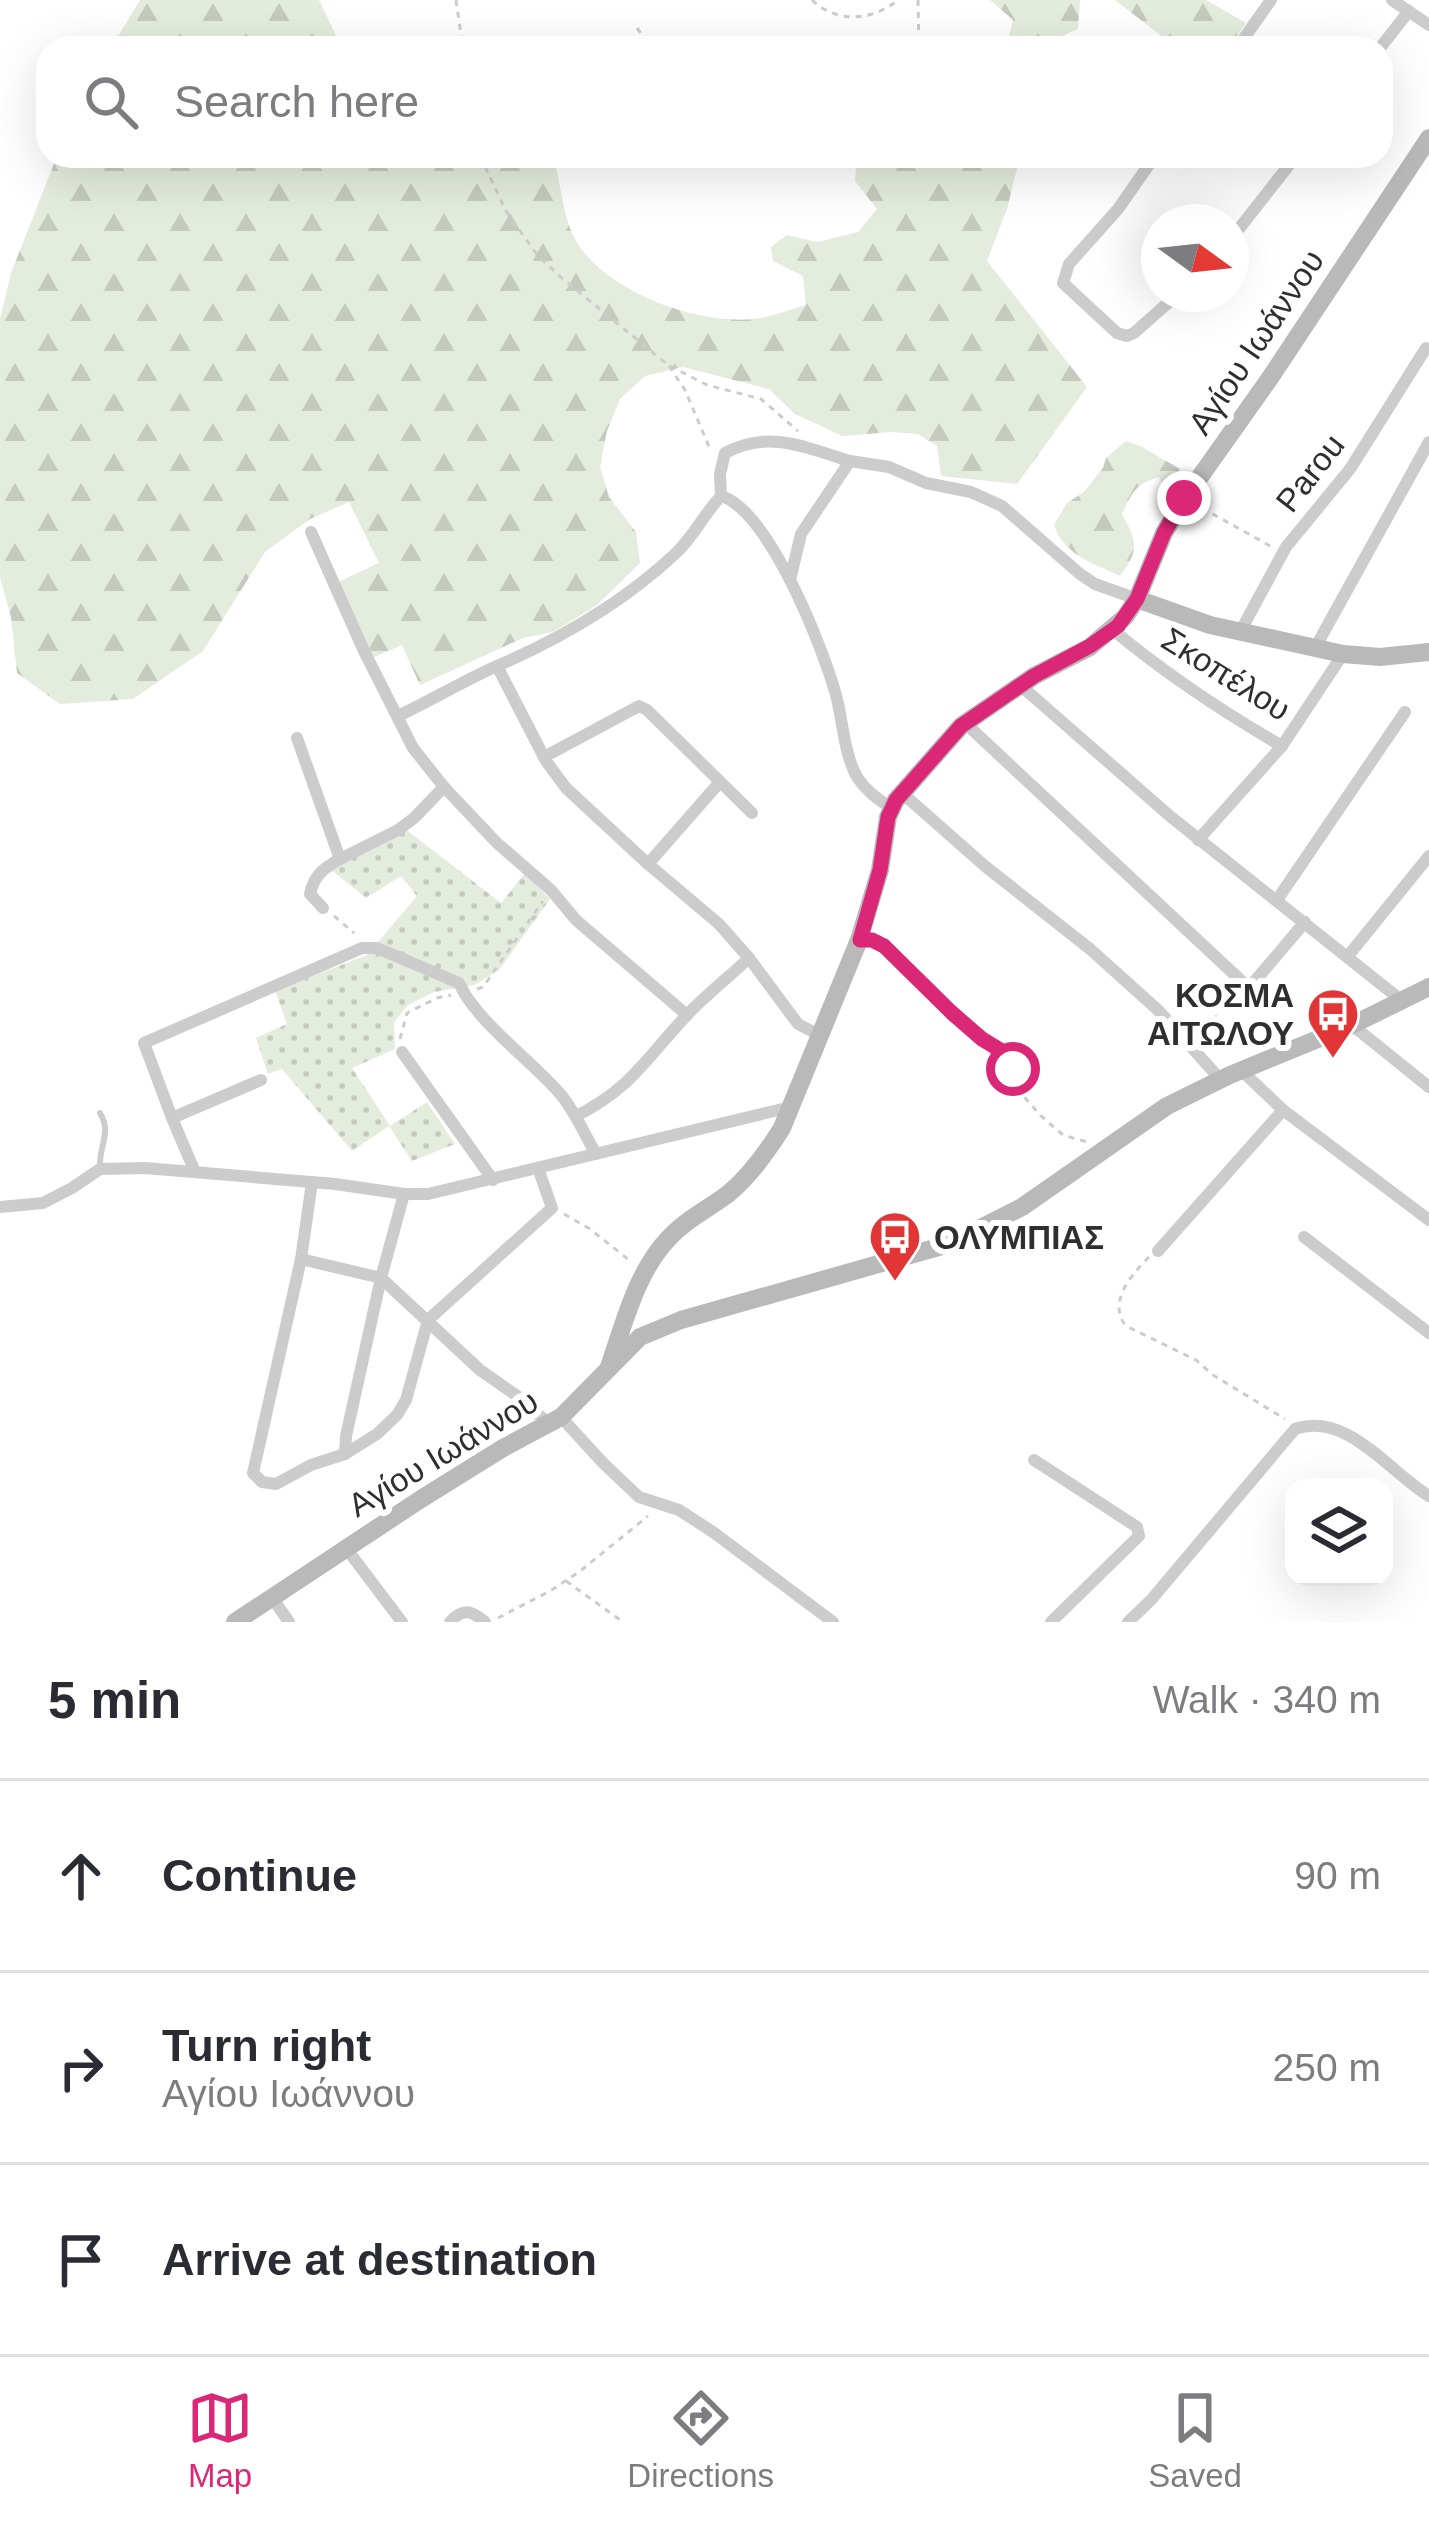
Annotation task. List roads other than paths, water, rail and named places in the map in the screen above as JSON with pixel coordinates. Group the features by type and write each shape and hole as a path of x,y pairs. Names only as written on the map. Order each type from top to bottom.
{"street":[{"path":"1246,36 1271,0"},
{"path":"1392,0 1429,25"},
{"path":"1389,36 1409,11"},
{"name":"Αγίου Ιωάννου","path":"235,1622 503,1448 555,1420 609,1367 655,1254 671,1235 728,1193 782,1129 860,940 897,800 965,723 1113,630 1137,599 1184,498 1429,138"},
{"path":"1146,168 1069,264 1063,283 1126,336 1158,312"},
{"path":"1249,216 1287,168"},
{"name":"Parou","path":"1240,632 1283,553 1350,469 1426,348"},
{"path":"398,716 520,658 582,624 640,584 698,530 721,496 725,453 741,445 797,442 850,461 889,467 926,483 971,492 1002,506 1095,584 1240,632 1343,654 1380,657 1429,652"},
{"path":"1316,648 1429,442"},
{"path":"790,581 802,534 850,461"},
{"path":"721,496 751,519 804,606 825,662 854,772 874,797 897,800 1090,949 1220,1079"},
{"path":"310,532 413,748 497,843 551,890 576,920 687,1015"},
{"name":"Σκοπέλου","path":"1113,630 1226,714 1282,746 1343,654"},
{"path":"497,666 544,757 566,788 719,924 799,1024 821,1036"},
{"path":"1020,685 1198,840 1401,1000"},
{"path":"544,757 639,706 752,814"},
{"path":"1277,900 1406,712"},
{"path":"965,723 1249,988"},
{"path":"297,738 340,859"},
{"path":"1198,840 1282,746"},
{"path":"648,864 719,783"},
{"path":"323,908 310,895 322,869 398,830 444,787"},
{"path":"1348,956 1429,856"},
{"path":"1230,1007 1305,922"},
{"path":"195,1172 144,1043 368,946 459,983 562,1097 596,1154"},
{"path":"576,1116 632,1079 687,1015 749,958"},
{"path":"609,1367 640,1337 681,1320 949,1244 1022,1207 1167,1106 1429,987"},
{"path":"1352,1025 1429,1087"},
{"path":"402,1052 493,1180"},
{"path":"1241,1070 1283,1110 1429,1220"},
{"path":"172,1118 261,1080"},
{"path":"0,1207 44,1203 100,1169 145,1168 428,1194 792,1107"},
{"path":"1158,1251 1283,1110"},
{"path":"312,1182 301,1259 253,1473 262,1482 276,1484 345,1454 397,1415 406,1400 428,1320 552,1208 538,1168"},
{"path":"345,1454 381,1277 404,1194"},
{"path":"1304,1237 1429,1333"},
{"path":"301,1259 381,1277 480,1370 555,1420 639,1497 679,1510 833,1622"},
{"path":"1128,1622 1295,1429 1321,1425 1337,1430 1427,1491"},
{"path":"1034,1460 1137,1527 1139,1536 1051,1622"},
{"path":"346,1548 402,1622"},
{"path":"271,1596 289,1622"},
{"path":"450,1622 467,1611 488,1622"}],"lane":[{"path":"100,1113 107,1130 100,1169"}],"place":[{"name":"ΚΟΣΜΑ ΑΙΤΩΛΟΥ","path":"1333,1060"},
{"name":"ΟΛΥΜΠΙΑΣ","path":"895,1283"}]}
